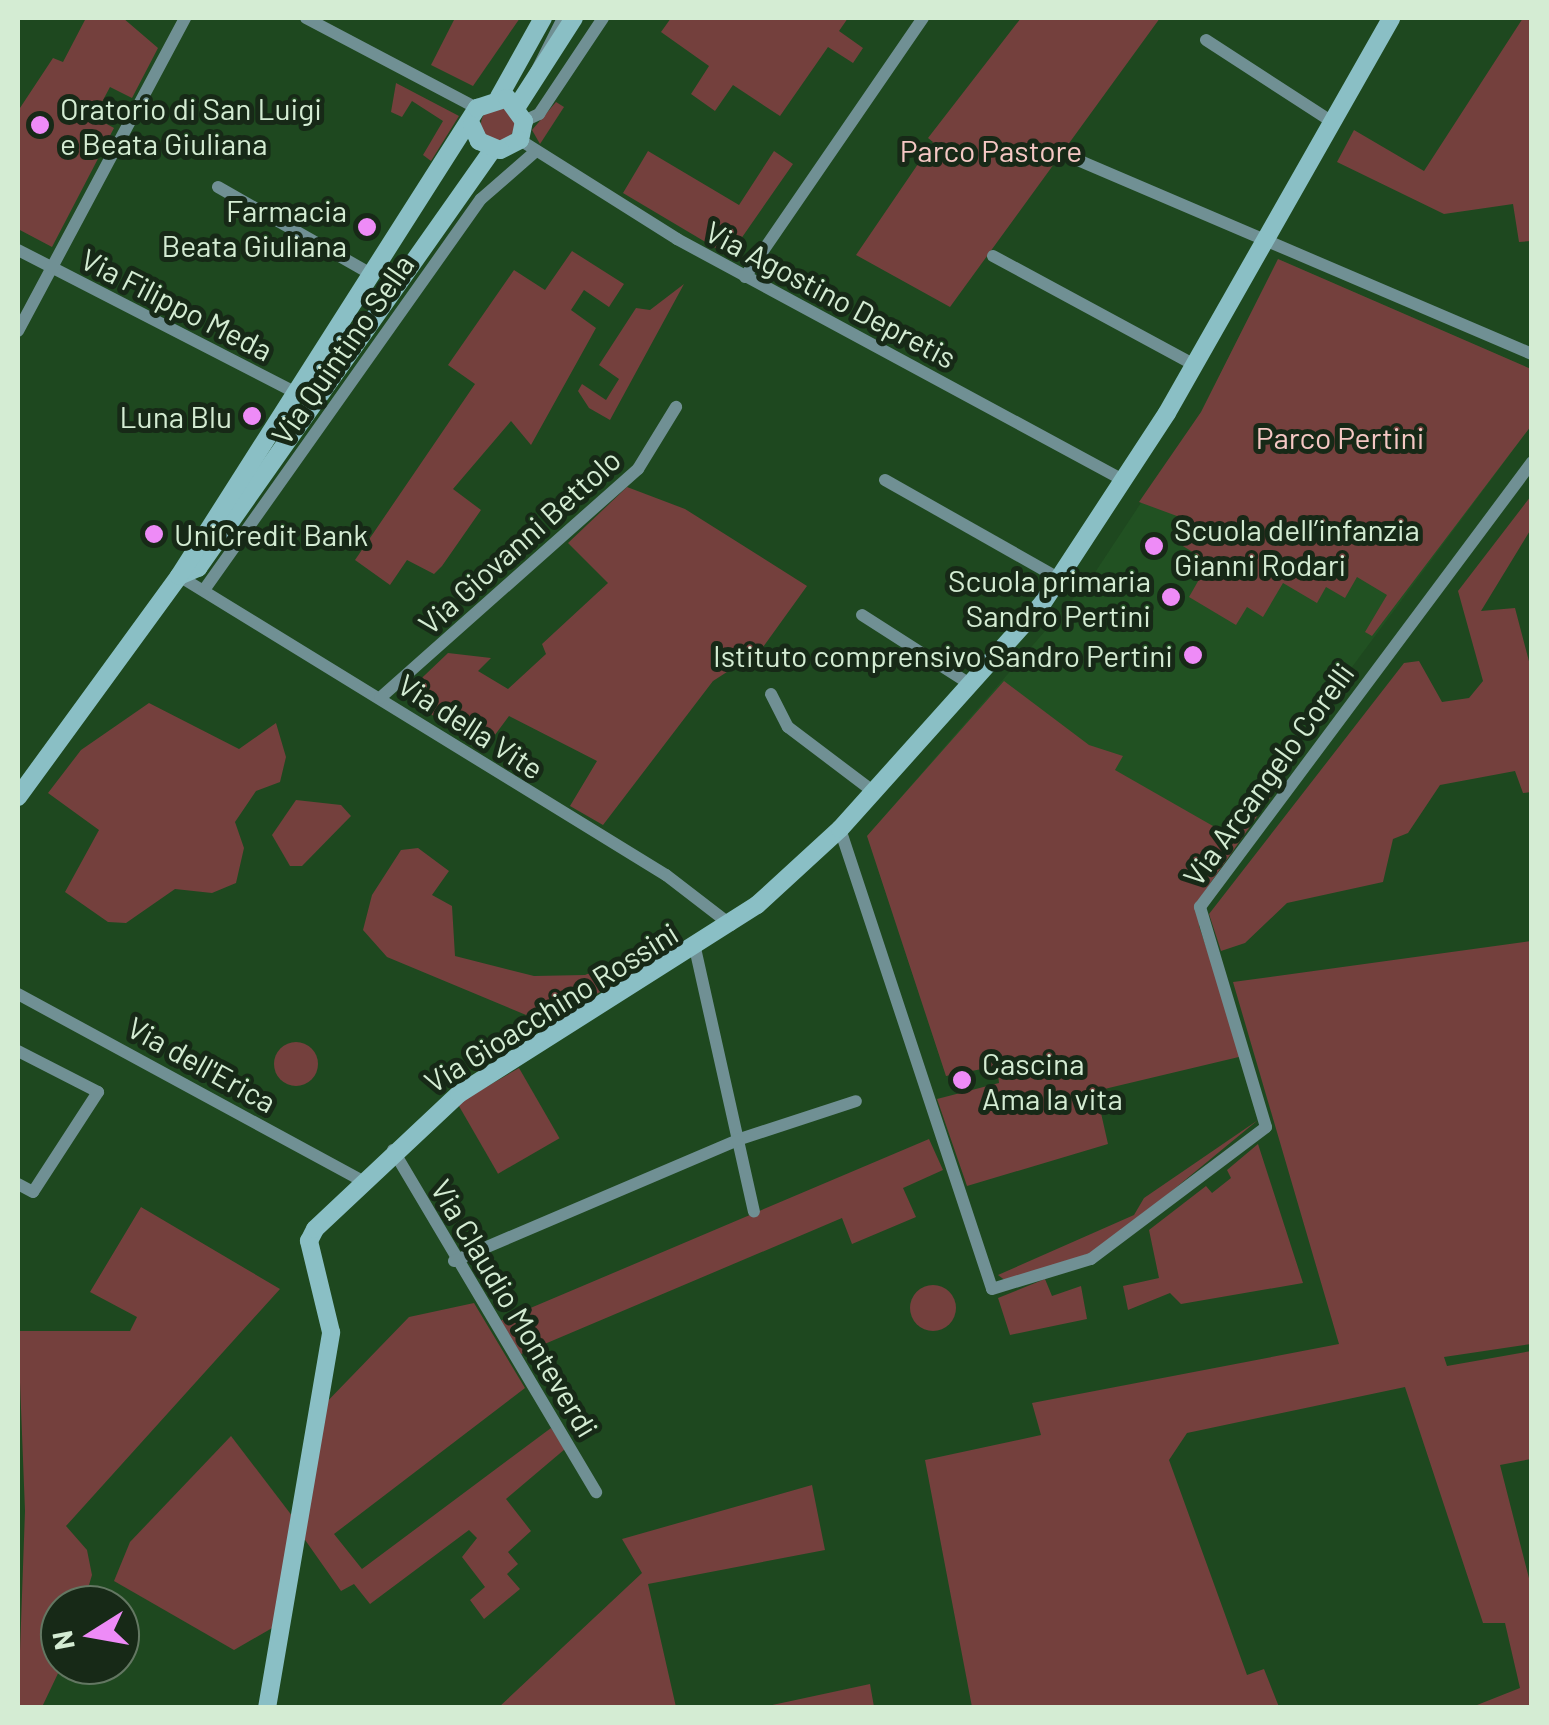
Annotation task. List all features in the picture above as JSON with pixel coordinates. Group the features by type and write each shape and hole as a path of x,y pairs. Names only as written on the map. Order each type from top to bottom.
{"street":[{"path":"18,332 185,18"},
{"path":"306,18 475,117 494,150 528,146 521,113 563,18"},
{"path":"475,117 500,97 543,18"},
{"path":"534,78 574,18"},
{"path":"500,97 521,113 538,114 603,18"},
{"path":"745,277 924,18"},
{"name":"Via Gioacchino Rossini","path":"267,1708 331,1332 309,1241 392,1150 476,1082 731,925 840,828 970,684 1062,580 1125,481 1391,18"},
{"path":"1206,40 1329,120"},
{"name":"Via Quintino Sella","path":"204,590 262,494 305,398 373,275 475,117"},
{"name":"Via Quintino Sella","path":"179,576 198,568 262,494 481,199 528,146"},
{"name":"Via Agostino Depretis","path":"528,146 745,277 1125,481"},
{"name":"Via Quintino Sella","path":"18,798 305,398 494,150"},
{"path":"1059,152 1532,354"},
{"path":"218,187 373,275"},
{"name":"Via Filippo Meda","path":"18,250 305,398"},
{"path":"994,256 1195,365"},
{"name":"Via Giovanni Bettolo","path":"380,698 638,468 676,407"},
{"name":"Via Arcangelo Corelli","path":"840,828 992,1289 1104,1252 1266,1127 1200,907 1532,462"},
{"path":"884,480 1062,580"},
{"name":"Via della Vite","path":"179,576 380,698 731,925"},
{"path":"862,615 970,684"},
{"path":"771,694 788,727 874,792"},
{"path":"695,948 754,1211"},
{"name":"Via dell'Erica","path":"18,994 361,1180"},
{"path":"18,1050 98,1092 33,1192 18,1184"},
{"path":"454,1261 737,1140 856,1102"},
{"name":"Via Claudio Monteverdi","path":"392,1150 454,1261 596,1492"}],"shaded area":[{"name":"Istituto comprensivo Sandro Pertini","path":"1278,259 1531,369 1531,426 1228,834 984,1067 946,1076 867,836 1092,577 1201,412"}],"green space":[{"path":"86,18 123,18 158,48 132,98 110,87 94,117 114,128 52,247 18,229 18,111 53,58 63,62"},
{"path":"455,18 520,18 473,86 431,65"},
{"path":"671,18 848,18 839,31 863,48 853,63 828,47 780,116 733,85 715,111 691,94 709,66 661,32"},
{"name":"Parco Pastore","path":"1021,18 1160,18 950,307 856,255 933,142 928,138"},
{"path":"1523,18 1532,18 1531,241 1519,242 1513,204 1444,214 1337,162 1354,130 1424,171"},
{"path":"396,83 459,116 431,161 423,155 443,121 412,101 402,117 391,112"},
{"path":"556,102 564,107 540,144 532,130"},
{"path":"498,107 510,112 515,124 510,136 498,141 486,136 481,124 486,112"},
{"path":"648,151 739,205 774,151 793,164 729,256 623,193"},
{"path":"572,251 624,284 609,307 584,290 571,310 596,328 531,445 511,421 453,489 481,510 442,566 434,574 407,560 390,585 355,560 475,384 448,365 514,270 545,290"},
{"name":"Parco Pertini","path":"1278,259 1531,369 1531,426 1372,636 1365,632 1387,595 1357,577 1345,598 1326,587 1317,603 1283,583 1263,617 1247,607 1236,625 1189,597 1209,562 1173,540 1185,519 1139,502 1201,412"},
{"path":"684,284 610,420 589,408 578,391 582,384 606,400 619,379 599,365 636,308 650,310"},
{"path":"627,487 685,509 807,586 761,650 713,681 603,825 570,806 597,761 509,716 483,751 404,695 448,653 491,658 478,671 508,689 546,654 542,644 608,583 568,543"},
{"path":"1531,496 1531,529 1481,611 1515,608 1531,669 1531,792 1523,793 1515,771 1440,785 1408,833 1393,839 1383,882 1287,903 1245,943 1221,951 1209,914 1404,663 1419,661 1442,702 1469,698 1483,681 1458,591"},
{"path":"1004,681 1089,745 1123,756 1115,770 1227,834 1264,783 1275,791 1202,895 1199,926 1243,1056 1096,1091 1108,1144 967,1186 937,1099 999,1083 997,1066 946,1076 867,836"},
{"path":"149,703 239,749 276,723 286,757 280,782 256,791 235,822 244,848 236,883 212,893 175,889 126,923 108,922 65,892 99,830 48,793 81,750"},
{"path":"296,800 341,805 351,816 302,866 290,866 272,835"},
{"path":"418,848 449,871 432,895 452,906 455,956 534,976 585,975 628,957 646,968 543,1022 387,957 363,930 372,895 401,850"},
{"path":"1531,941 1531,1344 1444,1357 1447,1366 1531,1351 1531,1459 1500,1465 1531,1586 1531,1707 1472,1707 1520,1688 1505,1623 1483,1623 1405,1387 1187,1433 1169,1460 1247,1675 1264,1669 1279,1707 972,1707 925,1460 1041,1435 1032,1403 1339,1344 1233,982"},
{"path":"296,1042 311,1049 318,1064 311,1079 296,1086 281,1079 274,1064 281,1049"},
{"path":"519,1068 560,1138 498,1174 458,1104"},
{"path":"1258,1120 1100,1250 1006,1281 998,1275 1134,1215 1144,1198"},
{"path":"929,1139 943,1170 903,1188 916,1217 852,1244 842,1218 521,1354 500,1321"},
{"path":"1258,1144 1303,1283 1181,1304 1170,1293 1128,1310 1123,1286 1159,1278 1149,1230 1206,1186 1212,1193 1231,1178 1227,1170"},
{"path":"141,1207 280,1289 66,1526 87,1550 92,1575 89,1585 40,1585 40,1685 52,1685 42,1707 18,1707 25,1511 18,1331 130,1331 137,1317 90,1292"},
{"path":"1045,1279 1052,1296 1081,1286 1087,1319 1010,1335 998,1298"},
{"path":"933,1285 949,1292 956,1308 949,1324 933,1331 917,1324 910,1308 917,1292"},
{"path":"474,1303 525,1388 334,1534 362,1569 551,1428 565,1449 506,1499 531,1531 508,1552 518,1564 507,1574 520,1589 484,1619 470,1600 485,1587 462,1557 477,1538 469,1530 370,1604 354,1584 341,1591 303,1537 318,1411 409,1317"},
{"path":"231,1436 299,1525 286,1620 234,1650 140,1596 140,1585 114,1581 130,1542"},
{"path":"812,1485 825,1550 648,1584 676,1707 499,1707 642,1573 622,1539"},
{"path":"870,1684 874,1707 763,1707"}],"place":[{"name":"Oratorio di San Luigi e Beata Giuliana","path":"40,125"},
{"name":"Farmacia Beata Giuliana","path":"367,227"},
{"name":"Luna Blu","path":"252,416"},
{"name":"UniCredit Bank","path":"154,534"},
{"name":"Scuola dell’infanzia Gianni Rodari","path":"1154,546"},
{"name":"Scuola primaria Sandro Pertini","path":"1171,597"},
{"name":"Istituto comprensivo Sandro Pertini","path":"1193,655"},
{"name":"Cascina Ama la vita","path":"962,1080"}]}
